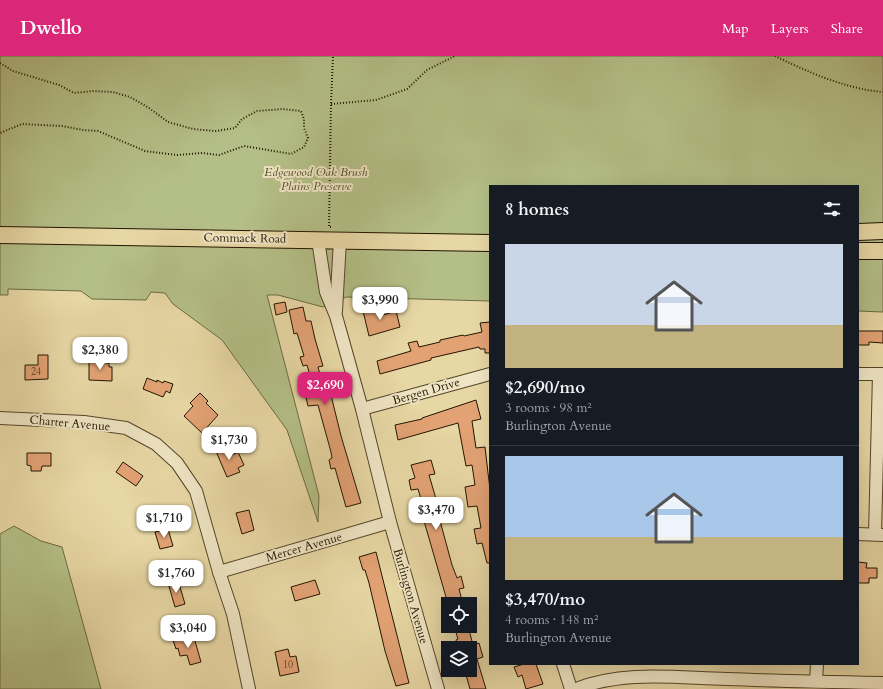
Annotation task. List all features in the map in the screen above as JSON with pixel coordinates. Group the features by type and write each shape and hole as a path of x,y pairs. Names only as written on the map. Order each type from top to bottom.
{"main road":[{"path":"859,232 883,231"},
{"name":"Commack Road","path":"0,235 318,240 338,233 489,243"},
{"path":"859,251 883,251"}],"street":[{"name":"Burlington Avenue","path":"336,316 338,233"},
{"name":"Burlington Avenue","path":"318,240 326,292 336,316 362,410 390,522 438,689"},
{"name":"Bergen Drive","path":"362,410 489,374"},
{"path":"859,374 881,374 879,534 859,534"},
{"name":"Charter Avenue","path":"0,418 84,422 126,428 156,444 178,463 196,491 219,572 233,614 249,689"},
{"name":"Mercer Avenue","path":"219,572 390,522"},
{"path":"563,665 571,689"},
{"path":"816,681 817,665"},
{"path":"576,689 592,683 622,677 652,676 883,682"}],"path":[{"path":"333,56 329,227 338,233"},
{"path":"331,104 376,100 395,93 407,88 427,70 455,56"},
{"path":"775,56 808,72 868,90 883,92"},
{"path":"0,63 13,71 59,85 74,93 93,91 113,92 130,97 149,108 168,122 193,129 216,131 235,128 242,119 257,111 283,109 301,111 304,119 304,128 308,138 304,147 291,154 244,146 219,155 202,153 177,155 145,151 98,131 62,126 22,124 0,133"}],"green space":[{"name":"Edgewood Oak Brush Plains Preserve","path":"0,56 883,56 883,312 859,311 859,185 489,185 489,301 346,297 323,307 278,295 267,295 319,496 318,522 287,430 222,340 173,304 165,293 151,292 146,300 92,299 81,291 8,289 8,295 0,295"},
{"path":"14,526 41,541 62,547 101,689 0,689 0,534"}],"building":[{"path":"285,302 287,312 276,315 274,304"},
{"path":"303,307 306,321 311,321 323,366 318,367 325,393 330,391 341,436 361,503 346,507 335,468 331,469 329,460 332,458 331,452 318,405 308,406 306,398 310,397 307,384 312,382 307,365 303,366 300,357 304,356 297,333 294,334 289,310"},
{"path":"378,307 380,316 396,311 400,327 369,336 363,311"},
{"path":"489,322 489,353 485,353 485,349 480,349 479,347 431,358 431,360 380,374 377,361 411,351 408,343 417,341 419,347 440,342 440,340 482,332 480,323"},
{"path":"859,331 883,331 883,343 869,342 869,345 859,345"},
{"path":"38,355 48,355 48,379 25,380 25,365 38,365"},
{"path":"97,360 106,360 106,363 109,363 109,367 112,367 112,381 89,380 89,362 97,362"},
{"path":"147,378 157,382 157,380 163,383 164,381 173,384 170,393 166,391 163,397 143,389"},
{"path":"200,393 208,401 206,403 218,415 202,433 184,416 193,406 190,403"},
{"path":"476,400 481,419 472,421 476,448 485,447 489,481 489,563 487,563 482,543 477,544 474,529 481,528 477,506 468,507 465,487 475,485 472,465 466,466 458,423 398,440 395,425 422,418"},
{"path":"226,444 232,455 238,452 244,465 238,468 240,472 227,477 215,449"},
{"path":"27,453 51,453 51,466 42,466 41,471 31,471 31,466 27,465"},
{"path":"431,460 435,474 429,475 441,516 439,517 452,565 457,578 461,576 464,588 459,589 461,597 446,597 424,521 422,522 419,511 424,509 418,489 411,490 409,480 415,478 411,465"},
{"path":"123,462 143,476 136,486 116,472"},
{"path":"249,510 254,530 242,534 236,513"},
{"path":"168,529 173,546 160,549 155,532"},
{"path":"376,552 409,683 396,686 385,651 369,583 359,557"},
{"path":"859,562 867,563 866,568 877,568 877,578 869,578 869,583 859,583"},
{"path":"178,580 185,604 175,607 168,583"},
{"path":"315,580 320,594 295,601 291,587"},
{"path":"456,633 470,633 472,641 456,641 458,639"},
{"path":"193,634 201,662 190,665 187,655 180,656 178,648 176,649 173,640"},
{"path":"479,643 483,657 477,659 477,644"},
{"path":"288,649 290,657 296,656 299,672 280,676 275,652"},
{"path":"477,659 486,689 470,689 467,677 477,677"},
{"path":"521,665 536,665 543,684 526,689 522,675 518,677 514,667"}]}
